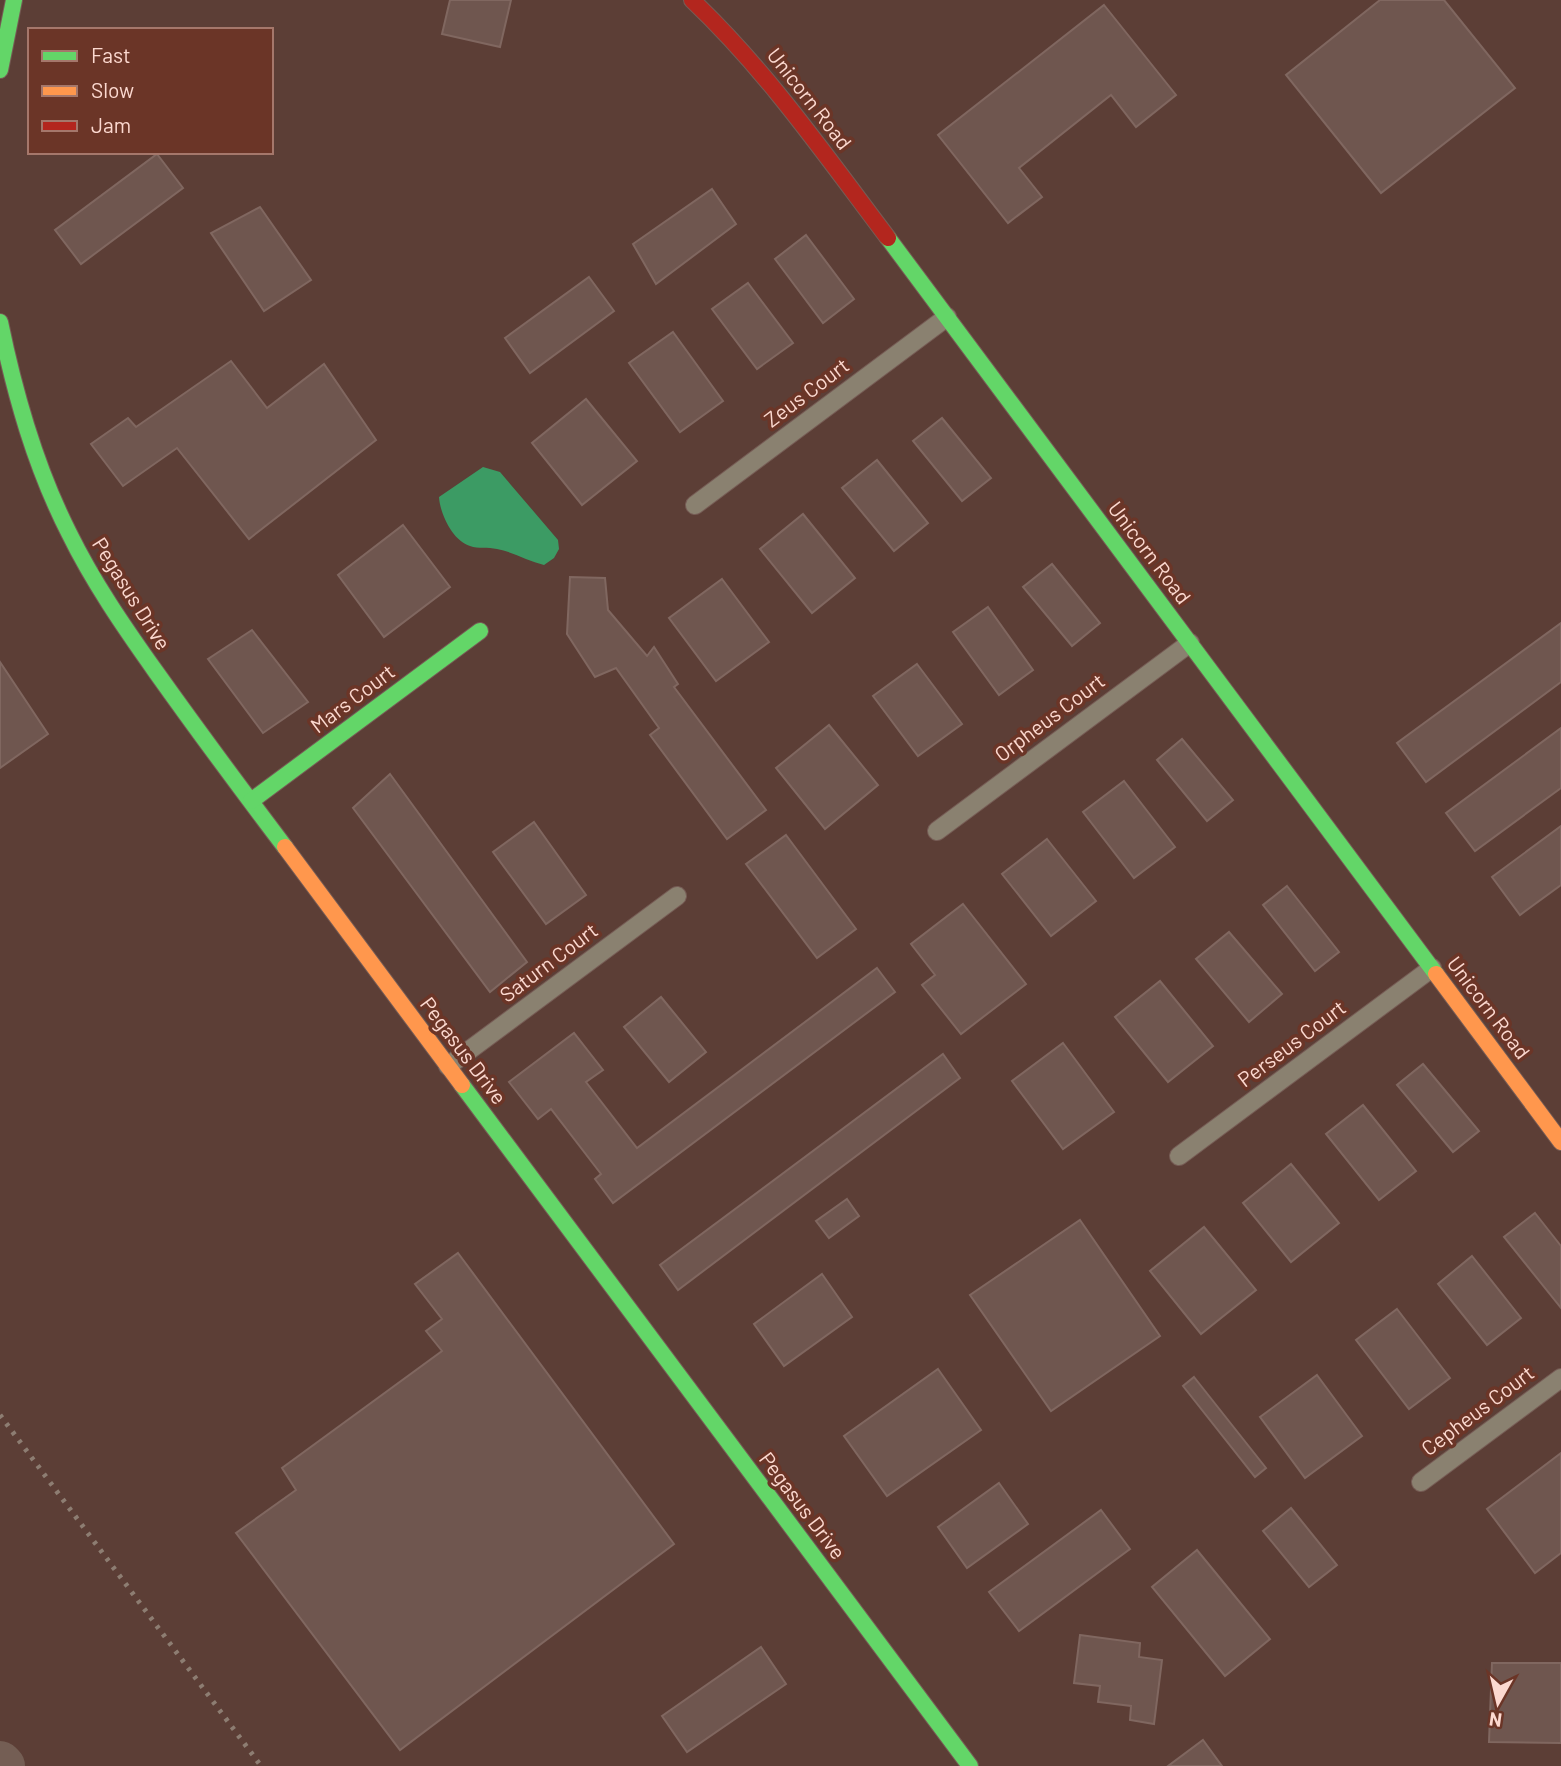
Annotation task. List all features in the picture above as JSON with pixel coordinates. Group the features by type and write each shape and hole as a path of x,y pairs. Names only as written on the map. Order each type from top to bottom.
{"street":[{"path":"0,70 4,20 14,0"},
{"name":"Unicorn Road","path":"692,0 770,80 1561,1142"},
{"name":"Zeus Court","path":"695,505 947,317"},
{"name":"Pegasus Drive","path":"0,321 9,370 35,455 78,551 134,640 970,1766"},
{"name":"Mars Court","path":"251,801 480,631"},
{"name":"Orpheus Court","path":"937,831 1189,643"},
{"name":"Saturn Court","path":"448,1066 677,896"},
{"name":"Perseus Court","path":"1179,1156 1432,968"},
{"name":"Cepheus Court","path":"1422,1482 1561,1378"}],"shaded area":[{"path":"483,467 500,472 558,540 559,549 554,558 544,565 503,550 470,546 458,539 448,526 439,497"}],"building":[{"path":"450,0 511,0 500,47 442,34"},
{"path":"1380,0 1444,0 1515,88 1381,193 1286,75"},
{"path":"1104,5 1176,95 1136,127 1111,95 1019,168 1042,197 1008,223 938,135"},
{"path":"157,154 183,188 81,264 55,230"},
{"path":"712,189 736,224 656,284 633,244"},
{"path":"260,207 311,280 264,311 211,233"},
{"path":"806,235 854,299 823,323 775,259"},
{"path":"589,277 614,311 530,373 505,338"},
{"path":"748,283 793,343 757,369 712,309"},
{"path":"673,332 723,401 680,432 629,363"},
{"path":"231,361 267,408 324,364 376,440 249,539 177,448 123,486 91,444 128,418 136,427"},
{"path":"586,399 637,461 582,505 532,443"},
{"path":"942,418 991,478 962,501 913,441"},
{"path":"877,460 928,523 894,551 842,488"},
{"path":"803,514 855,578 812,613 760,549"},
{"path":"403,525 450,587 384,637 338,575"},
{"path":"1052,564 1100,623 1072,646 1023,587"},
{"path":"570,577 605,578 608,610 647,656 654,647 678,684 674,687 766,810 727,839 650,735 659,728 616,668 595,677 567,634"},
{"path":"722,579 769,642 716,681 669,618"},
{"path":"988,607 1033,670 999,695 953,632"},
{"path":"1561,623 1561,682 1426,782 1397,743"},
{"path":"252,630 308,702 263,733 208,659"},
{"path":"0,662 48,734 0,768"},
{"path":"917,664 962,724 918,756 873,696"},
{"path":"829,725 878,785 825,829 776,768"},
{"path":"1561,728 1561,788 1475,851 1446,813"},
{"path":"1182,739 1233,800 1207,821 1157,760"},
{"path":"390,774 527,962 490,992 353,808"},
{"path":"1124,781 1175,847 1134,878 1083,812"},
{"path":"534,822 586,895 546,924 493,852"},
{"path":"1561,826 1561,885 1520,915 1492,877"},
{"path":"786,835 856,929 817,958 746,864"},
{"path":"1047,839 1096,901 1051,936 1002,874"},
{"path":"1287,886 1339,952 1315,971 1263,905"},
{"path":"963,904 1026,984 961,1034 922,985 935,975 911,944"},
{"path":"1229,932 1282,994 1249,1022 1196,959"},
{"path":"877,968 895,992 613,1203 595,1179 601,1174 551,1109 538,1119 509,1082 574,1033 603,1070 586,1082 637,1148"},
{"path":"1160,981 1213,1046 1168,1082 1115,1017"},
{"path":"661,997 706,1052 669,1082 624,1027"},
{"path":"1063,1043 1114,1112 1063,1149 1012,1081"},
{"path":"943,1054 960,1078 678,1290 660,1265"},
{"path":"1423,1064 1479,1131 1453,1152 1397,1085"},
{"path":"1363,1105 1416,1171 1379,1200 1326,1134"},
{"path":"1291,1164 1339,1223 1291,1262 1243,1203"},
{"path":"847,1199 859,1216 829,1238 816,1221"},
{"path":"1535,1213 1561,1246 1561,1308 1504,1237"},
{"path":"1080,1220 1160,1336 1051,1411 970,1295"},
{"path":"1204,1227 1256,1290 1201,1334 1150,1271"},
{"path":"458,1253 674,1544 400,1750 236,1533 296,1490 282,1468 442,1351 426,1331 442,1319 415,1284"},
{"path":"1472,1256 1521,1318 1487,1345 1438,1284"},
{"path":"822,1274 852,1317 784,1366 754,1324"},
{"path":"1397,1309 1450,1378 1409,1409 1356,1340"},
{"path":"938,1369 981,1430 887,1496 844,1436"},
{"path":"1317,1375 1362,1436 1305,1478 1260,1417"},
{"path":"1194,1377 1266,1468 1255,1477 1183,1386"},
{"path":"1561,1453 1561,1553 1535,1573 1487,1509"},
{"path":"999,1483 1028,1524 967,1568 938,1527"},
{"path":"1291,1508 1337,1565 1309,1587 1263,1531"},
{"path":"1101,1510 1130,1549 1019,1631 989,1592"},
{"path":"1197,1550 1270,1639 1225,1676 1152,1587"},
{"path":"1080,1635 1140,1643 1139,1657 1162,1660 1154,1724 1130,1720 1131,1706 1098,1702 1100,1686 1074,1683"},
{"path":"761,1647 786,1684 687,1752 662,1716"},
{"path":"1492,1663 1561,1663 1561,1743 1489,1742"},
{"path":"1203,1740 1222,1766 1168,1766"}],"taxiway":[{"path":"0,1763 3,1766"}],"railway":[{"path":"0,1415 261,1766"}],"traffic: fast":[{"path":"0,70 14,0"},
{"path":"888,238 1436,974"},
{"path":"0,322 19,403 36,456 78,551 144,655 285,847"},
{"path":"251,801 480,631"},
{"path":"462,1085 970,1766"}],"traffic: slow":[{"path":"285,847 462,1085"},
{"path":"1436,974 1561,1142"}],"traffic: jam":[{"path":"692,0 771,85 888,238"}]}
